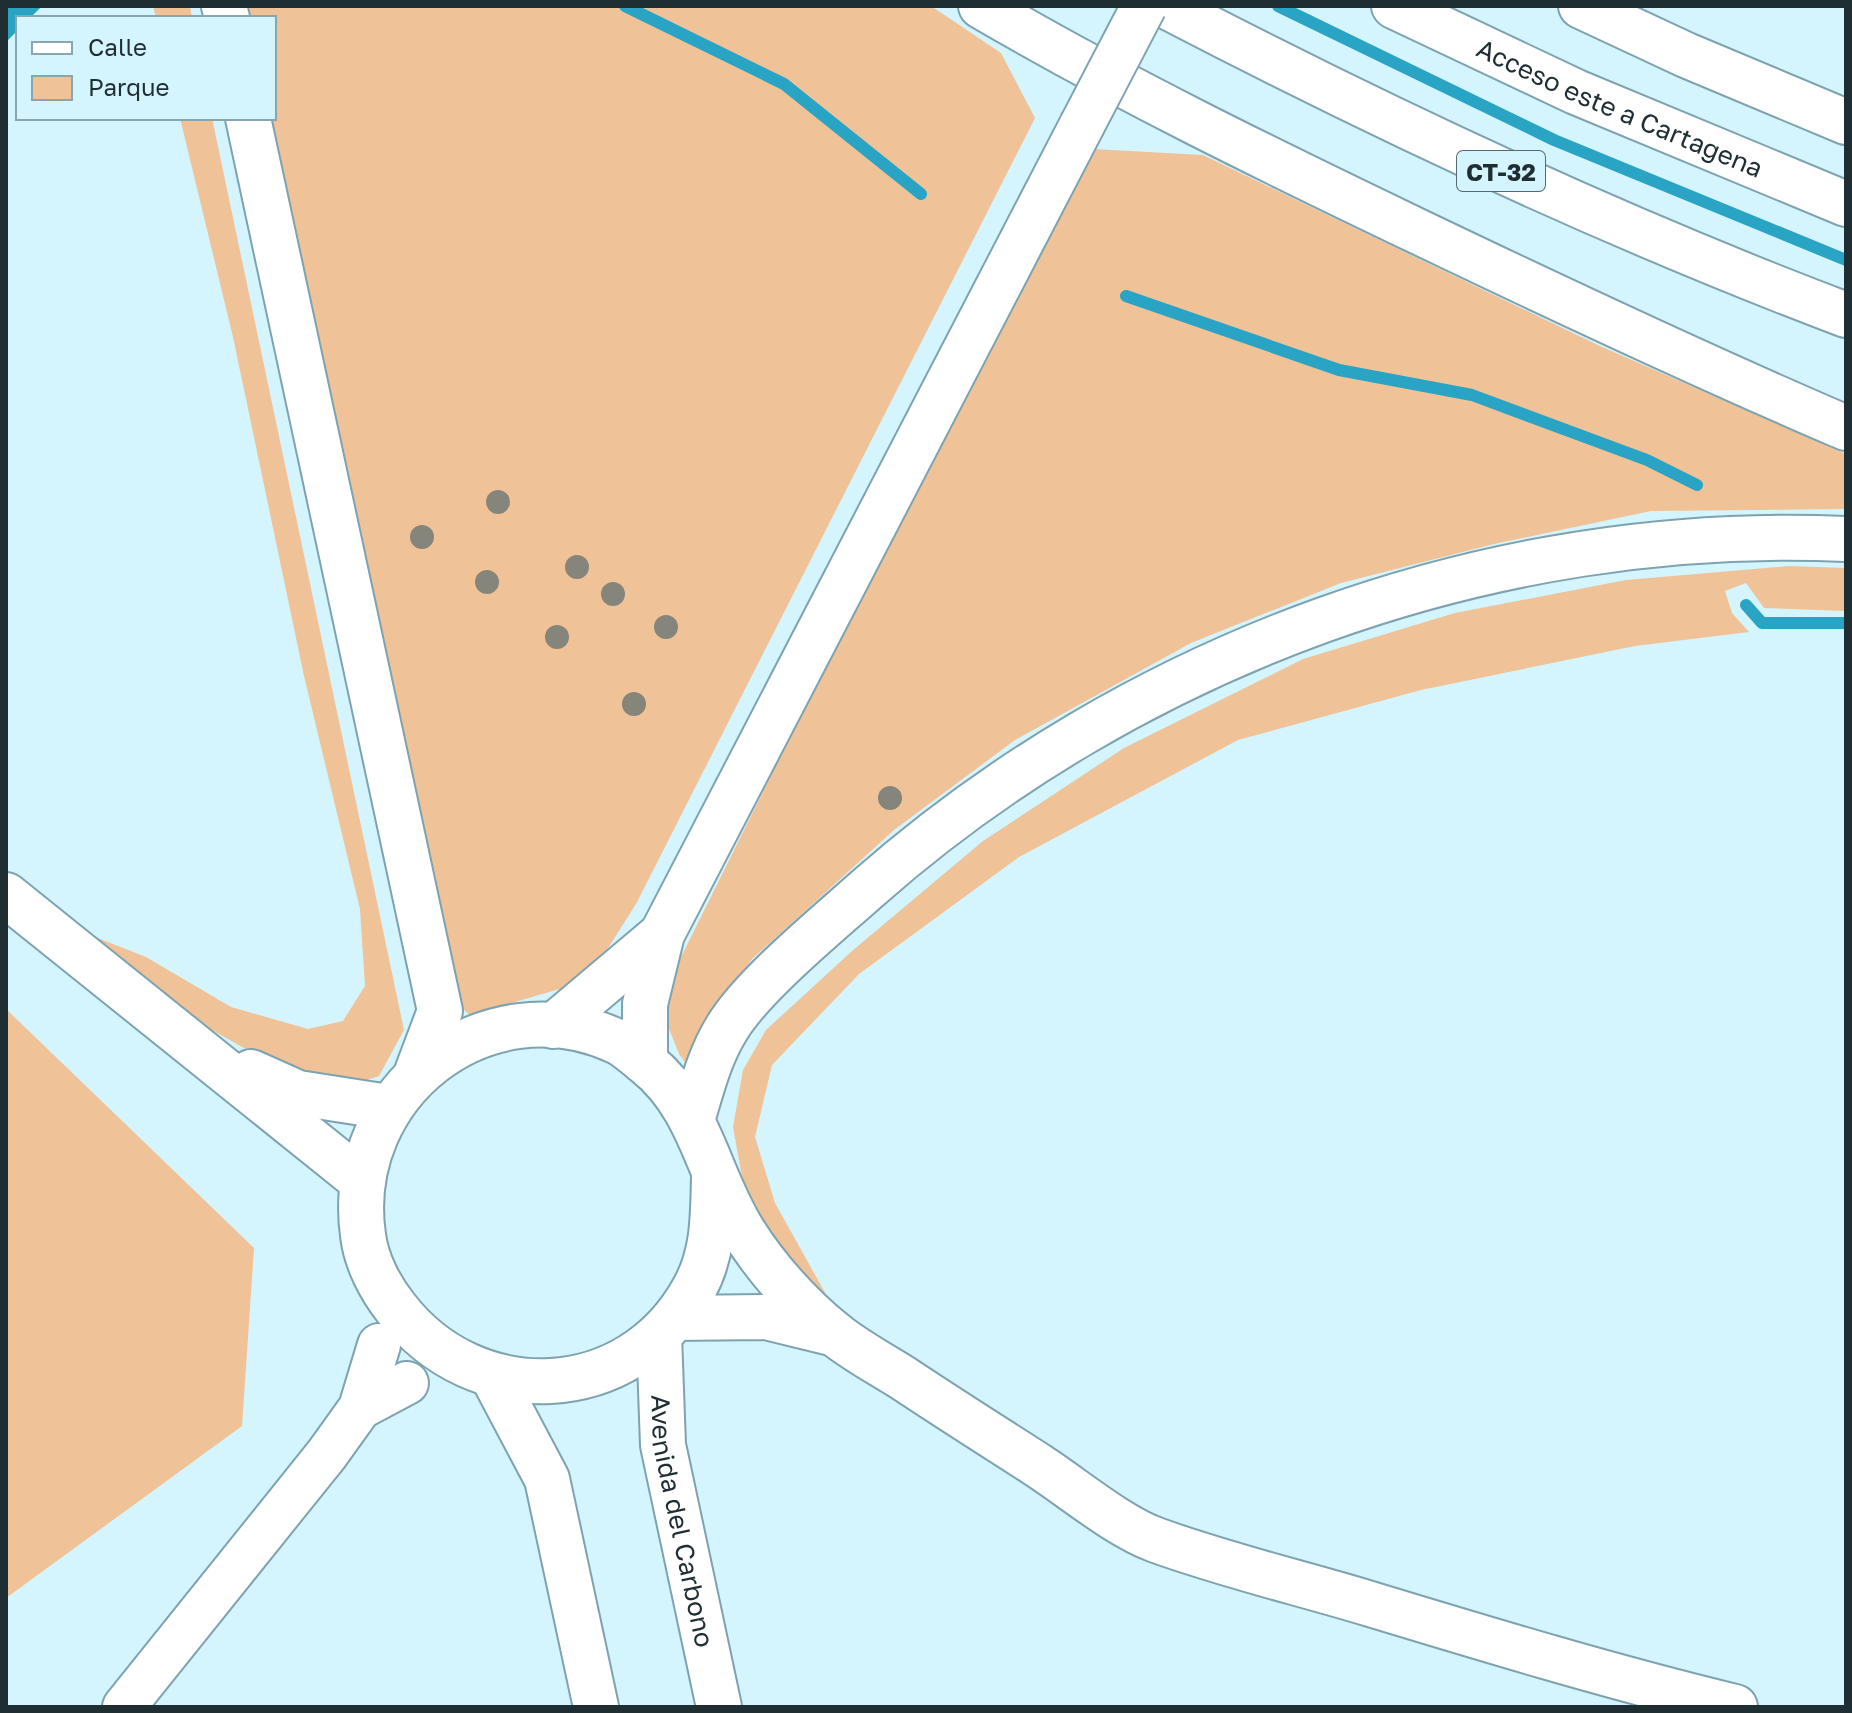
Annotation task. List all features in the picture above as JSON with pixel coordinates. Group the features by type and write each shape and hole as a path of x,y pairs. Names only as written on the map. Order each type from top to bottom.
{"main road":[{"path":"981,6 1135,93 1251,152 1553,296 1846,428"},
{"path":"645,1062 645,1004 662,934 1144,6"},
{"name":"CT-32","path":"1166,6 1309,81 1533,187 1749,279 1846,315"},
{"name":"Acceso este a Cartagena","path":"1394,6 1576,92 1846,204"},
{"path":"1581,6 1699,61 1846,122"},
{"path":"248,120 440,1011 417,1072"},
{"path":"693,1117 709,1065 728,1026 829,922 908,852 988,792 1069,739 1163,687 1255,646 1359,608 1554,557 1661,542 1773,536 1846,539"},
{"path":"6,895 361,1180"},
{"path":"553,1026 662,934"},
{"path":"714,1176 712,1238 697,1285 667,1326 624,1360 565,1381 530,1383 493,1377 442,1355 415,1334 381,1290 363,1239 361,1180 388,1107 417,1072 473,1037 533,1025 553,1026 621,1043 664,1078 693,1117 714,1176 743,1231 771,1271 835,1334 1150,1538 1631,1682 1735,1707"},
{"path":"204,1051 298,1093 388,1107"},
{"path":"667,1326 766,1317 835,1334"},
{"name":"Avenida del Carbono","path":"667,1326 663,1445 719,1707"},
{"path":"493,1377 547,1479 596,1707"}],"street":[{"path":"124,1707 327,1454 360,1408 379,1345"},
{"path":"360,1408 407,1383"}],"green space":[{"path":"153,6 190,6 192,16 156,16"},
{"path":"247,6 931,6 1001,53 1035,118 636,904 603,956 563,988 470,1015 452,1000 270,120 276,120 276,16 250,16"},
{"path":"180,120 212,120 404,1030 379,1076 340,1089 285,1071 196,1021 95,937 146,957 231,1007 308,1029 343,1021 365,986 360,909 304,676 233,337"},
{"path":"1093,149 1203,155 1600,346 1846,454 1846,509 1651,511 1494,544 1341,583 1191,643 1015,740 894,830 752,959 717,1006 692,1072 679,1054 662,1011 681,957 964,387"},
{"path":"1789,566 1846,568 1846,611 1764,608 1746,583 1725,591 1732,613 1749,632 1635,646 1421,690 1238,740 1019,857 859,974 772,1065 755,1137 775,1203 828,1298 799,1284 769,1246 744,1188 733,1127 743,1070 766,1030 852,951 983,841 1124,748 1303,659 1455,613 1626,580"},
{"path":"6,1009 254,1248 242,1426 6,1598"}],"water":[{"path":"6,6 42,6 32,16 16,16 16,32 6,42"}],"waterway":[{"path":"625,6 784,84 921,194"},
{"path":"1278,6 1554,140 1846,260"},
{"path":"1126,296 1339,370 1472,395 1647,460 1697,485"},
{"path":"1746,605 1762,623 1846,623"}]}
